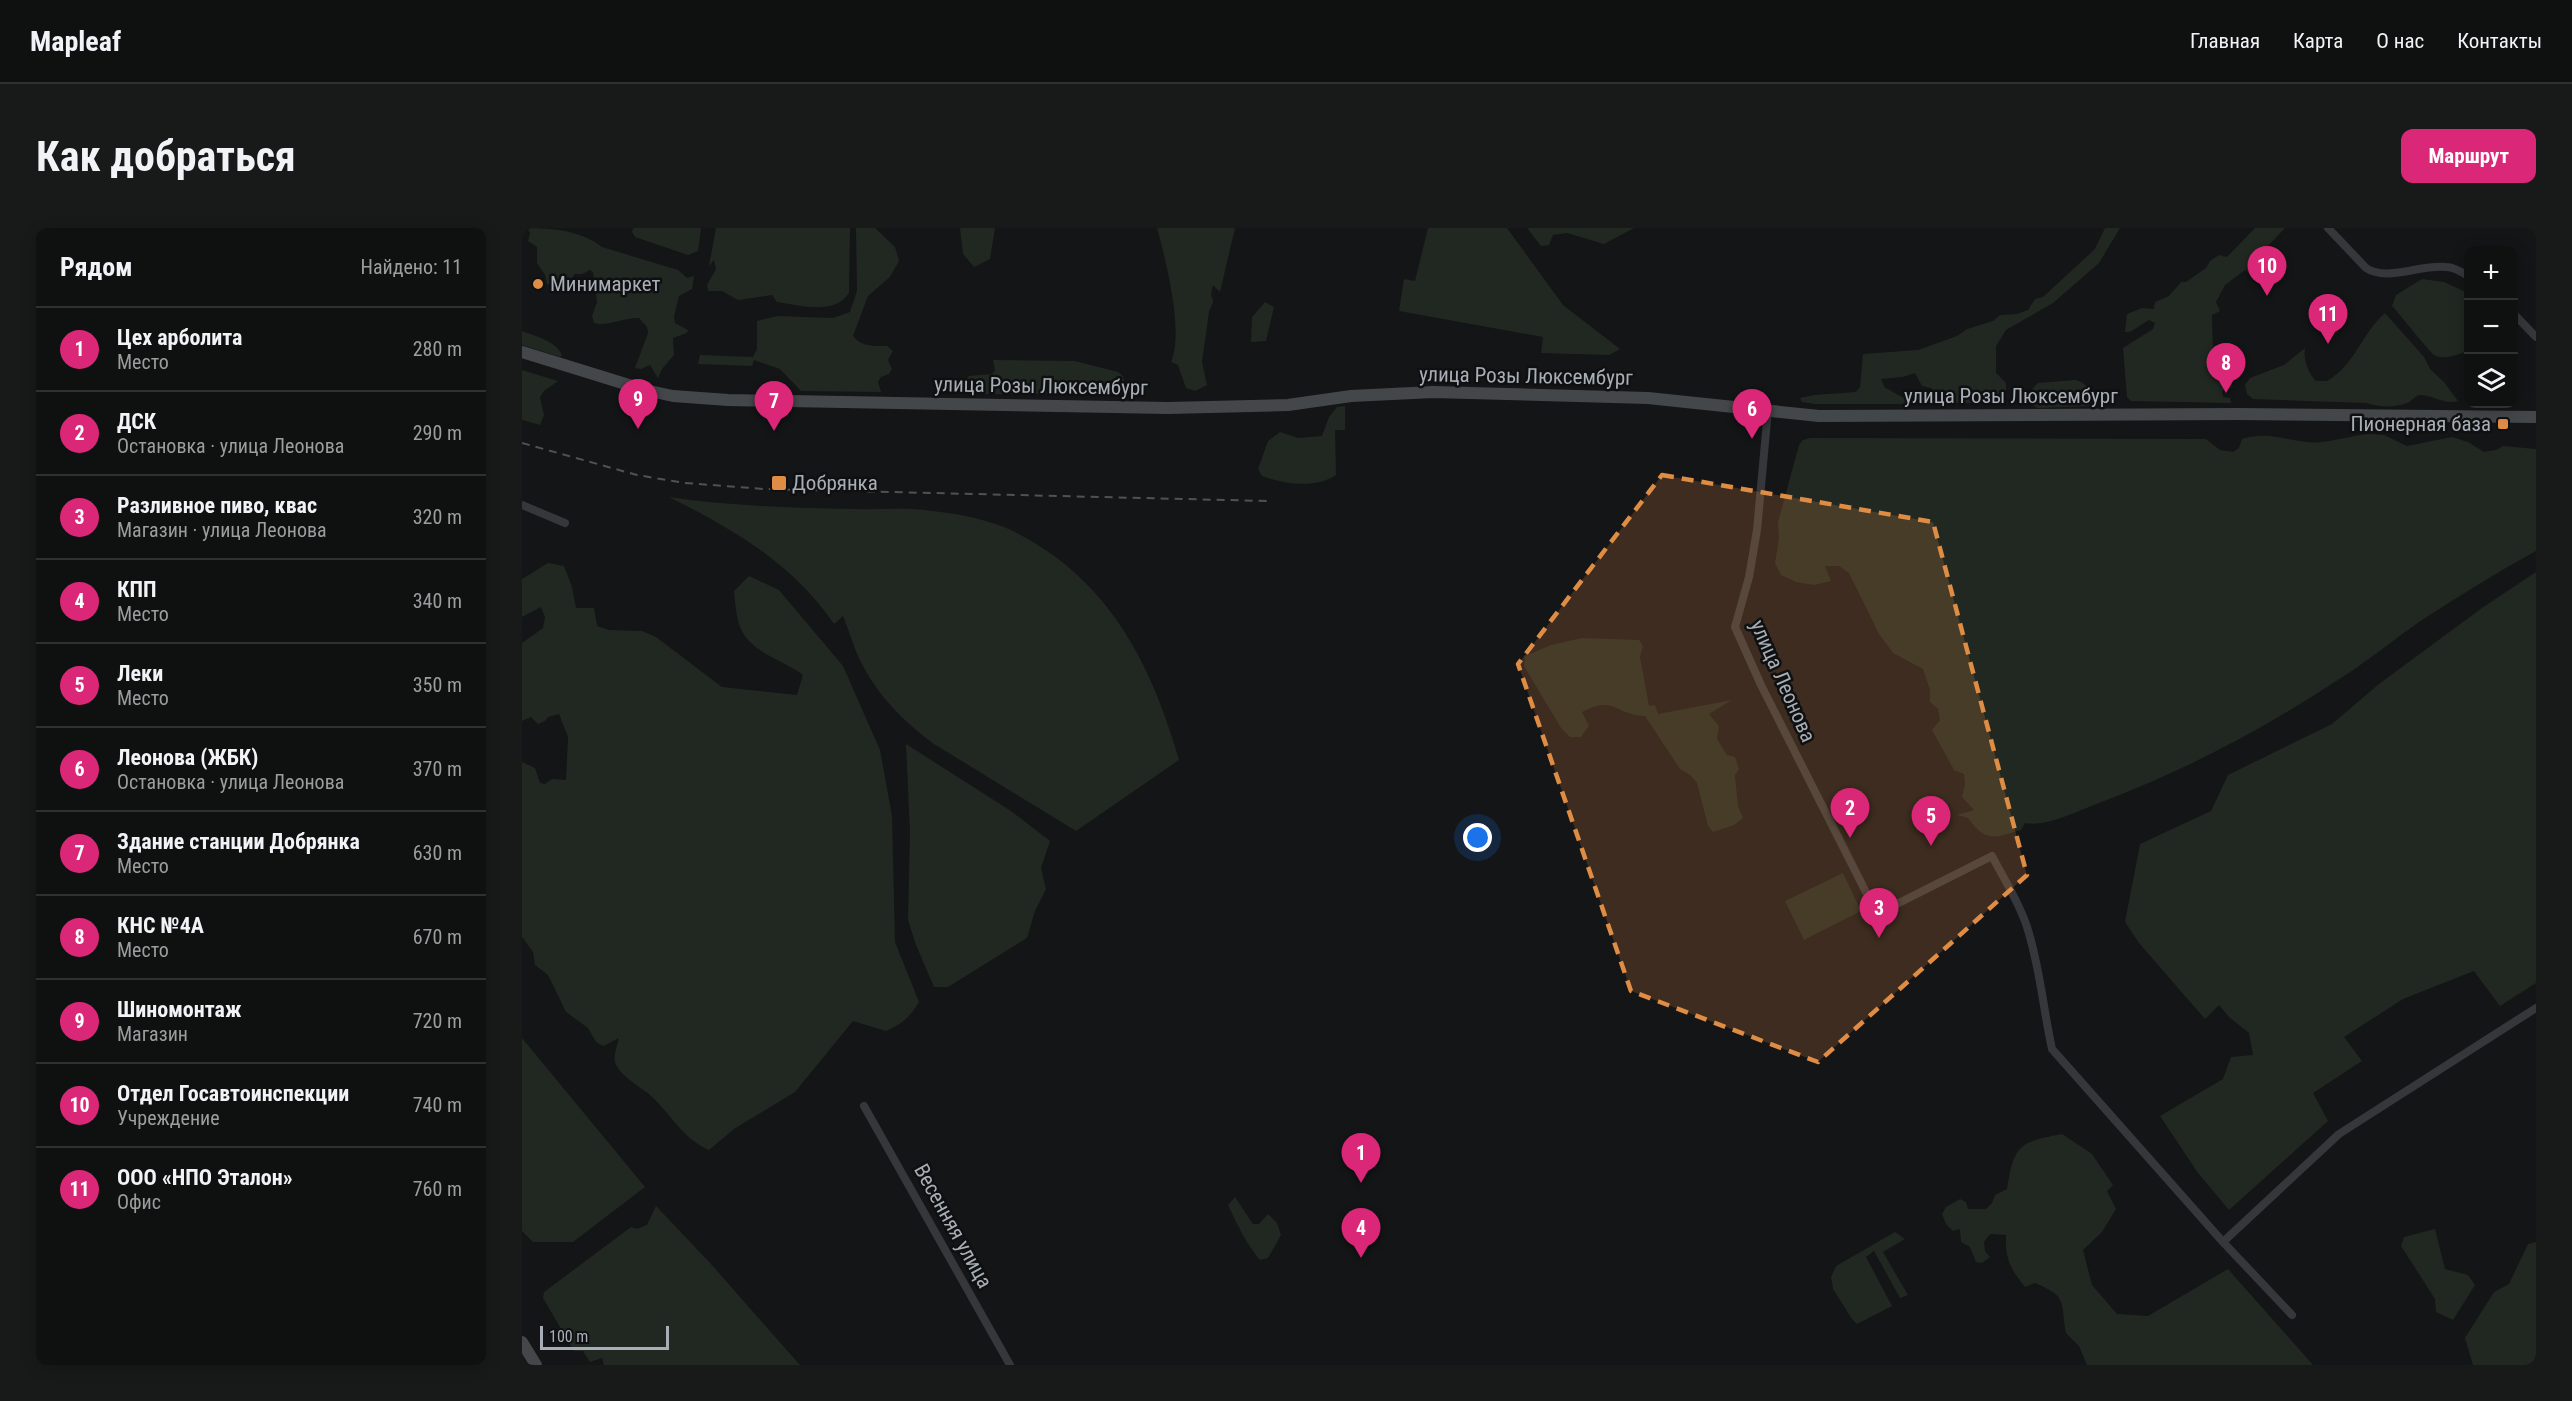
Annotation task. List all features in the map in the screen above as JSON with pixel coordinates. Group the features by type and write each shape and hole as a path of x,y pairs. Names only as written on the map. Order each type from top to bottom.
{"street":[{"path":"2328,228 2366,268 2374,272 2386,274 2422,267 2450,267 2464,274"},
{"path":"2518,318 2536,337"},
{"name":"улица Розы Люксембург","path":"522,352 645,390 673,396 728,400 1168,408 1288,405 1351,396 1433,392 1648,398 1820,416 2238,414 2536,417"},
{"name":"улица Леонова","path":"1768,410 1757,530 1749,577 1735,627 1761,685 1877,914 1992,856 2027,926 2042,984 2045,1018 2052,1049 2223,1242"},
{"path":"522,505 565,523"},
{"path":"2292,1315 2223,1242 2339,1134 2536,1008"},
{"name":"Весенняя улица","path":"864,1106 1010,1365"},
{"path":"522,1342 537,1365"}],"highlighted area":[{"path":"1662,475 1933,522 2027,875 1818,1062 1631,991 1518,664"}],"shaded area":[{"path":"527,228 576,234 602,247 678,270 687,278 694,276 692,289 679,296 674,317 675,323 688,330 687,333 673,338 674,355 662,369 658,378 650,365 641,369 635,368 648,333 647,327 639,318 605,324 594,323 592,316 597,302 593,272 590,270 582,274 575,274 561,290 547,284 545,275 537,263 537,247 528,241 530,233"},
{"path":"633,228 701,228 698,251 688,255 635,237 632,232"},
{"path":"716,228 850,228 849,293 835,305 805,307 777,302 772,295 738,300 722,291 708,291 707,285 716,269 714,260 709,266"},
{"path":"856,228 875,228 895,247 899,261 890,277 868,296 853,336 864,344 887,346 893,351 888,360 892,369 878,382 881,392 801,391 780,369 754,360 752,366 698,364 700,355 753,357 757,349 757,321 777,316 833,318 850,312 857,291"},
{"path":"960,228 995,228 990,259 974,267 963,254"},
{"path":"1157,228 1235,228 1220,292 1213,285 1211,294 1213,302 1209,312 1202,362 1207,385 1195,391 1186,388 1178,365 1171,362 1175,349 1175,315 1169,277"},
{"path":"1428,228 1507,228 1563,305 1620,349 1609,355 1541,353 1543,337 1399,311 1404,279 1415,281"},
{"path":"1527,228 1634,228 1604,244 1567,233 1553,235 1549,245 1541,246"},
{"path":"2105,228 2120,228 2099,263 2053,303 2006,330 1996,346 1996,373 2006,383 2006,397 2002,403 1931,403 1935,392 1931,388 1922,386 1915,373 1903,377 1881,379 1885,388 1908,398 1911,402 1907,404 1802,402 1800,398 1814,395 1856,392 1860,387 1863,354 1918,350 1957,336 1967,329 1993,321 2000,315 2017,314 2028,310 2035,299 2043,297 2095,249"},
{"path":"2255,228 2285,228 2249,266 2255,273 2253,276 2245,270 2225,285 2216,302 2220,311 2212,315 2213,355 2222,359 2230,372 2233,387 2222,391 2223,397 2230,398 2231,403 2131,401 2127,397 2123,348 2153,329 2155,323 2149,320 2130,332 2125,332 2127,314 2142,308 2154,309 2155,302 2169,296 2181,282 2186,282 2206,268 2210,261 2219,255 2227,257"},
{"path":"2422,279 2444,282 2464,291 2464,352 2448,357 2436,356 2392,306 2396,295"},
{"path":"1265,302 1274,307 1266,341 1251,342 1252,317"},
{"path":"2385,313 2424,357 2430,369 2444,382 2458,401 2448,402 2419,395 2407,403 2387,406 2366,403 2253,399 2247,394 2245,385 2250,378 2284,365 2305,348 2305,361 2311,374 2316,381 2327,381 2352,358 2370,330"},
{"path":"522,331 555,346 562,355 560,357 522,345"},
{"path":"993,360 1075,361 1118,372 1123,376 1126,390 1123,394 977,394 966,389 965,380 969,376 992,374 995,370"},
{"path":"522,370 558,381 544,391 540,397 544,415 540,425 522,420"},
{"path":"2075,380 2090,390 2095,401 2093,406 2038,408 2032,405 2032,389 2038,383"},
{"path":"1345,406 1345,430 1335,430 1336,475 1310,484 1280,481 1262,476 1258,469 1268,441 1280,432 1298,438 1322,436 1329,417 1337,407"},
{"path":"2370,434 2384,435 2407,446 2452,437 2468,442 2484,452 2503,446 2536,449 2536,551 2433,613 2351,671 2254,731 2193,763 2131,790 2053,821 2025,823 2021,830 2004,835 1986,835 1980,832 1968,818 1957,815 1974,810 1962,797 1965,784 1964,774 1954,770 1932,730 1940,720 1938,709 1930,702 1930,690 1923,669 1893,653 1879,634 1849,573 1839,566 1825,566 1831,581 1814,585 1796,582 1781,575 1775,563 1779,539 1778,522 1799,445 1803,440 1810,438 2206,439 2220,450 2233,452 2239,448 2242,439 2253,436 2323,442"},
{"path":"669,497 762,506 922,510 975,518 998,525 1030,540 1077,575 1099,597 1117,621 1147,673 1170,730 1179,760 1076,831 934,744 901,717 867,673 843,616 834,624 800,583 781,566 739,535"},
{"path":"548,563 564,566 572,587 576,608 594,608 597,626 609,630 642,631 656,637 722,687 797,695 803,675 750,642 739,624 736,612 734,591 749,576 779,590 843,666 880,750 892,816 895,942 919,1002 905,1020 886,1031 853,1021 795,1092 734,1129 709,1150 684,1133 651,1096 619,1070 614,1059 619,1038 603,1046 596,1042 588,1028 566,1012 548,975 535,965 533,952 522,937 522,762 535,768 540,783 545,784 552,779 566,780 568,737 559,714 548,717 538,724 531,717 522,721 522,643 543,628 545,617 541,607 522,617 522,579"},
{"path":"2536,572 2536,983 2500,1006 2474,971 2403,999 2344,1037 2362,1061 2313,1093 2328,1121 2229,1210 2198,1173 2160,1116 2223,1079 2231,1057 2253,1055 2249,1033 2229,1017 2219,1005 2205,1019 2139,943 2125,922 2140,844 2211,811 2228,775 2332,724 2379,684 2482,608"},
{"path":"1582,638 1639,640 1643,646 1640,657 1649,706 1655,705 1658,714 1732,700 1709,714 1719,726 1717,739 1727,755 1735,757 1739,769 1735,775 1738,806 1743,818 1734,825 1713,832 1708,826 1697,783 1680,769 1645,716 1602,705 1582,712 1589,726 1581,737 1570,737 1561,728 1524,666 1525,656 1551,645"},
{"path":"906,744 1011,811 1050,841 1041,868 1046,889 1035,911 1027,938 948,987 934,987 908,920 910,831"},
{"path":"1843,873 1861,911 1804,940 1785,901"},
{"path":"522,1038 645,1187 573,1242 533,1242 522,1231"},
{"path":"2062,1134 2092,1154 2113,1185 2107,1191 2116,1209 2102,1232 2083,1250 2092,1285 2117,1314 2148,1316 2228,1269 2313,1365 2087,1365 2079,1346 2066,1333 2063,1307 2058,1297 2035,1283 2025,1287 2016,1274 2006,1251 2006,1235 1990,1234 1984,1242 1985,1251 1990,1257 1982,1263 1976,1262 1970,1247 1961,1242 1960,1229 1953,1231 1946,1224 1942,1214 1946,1207 1960,1199 1966,1202 1968,1209 1986,1209 1992,1203 1995,1195 2007,1189 2012,1163 2021,1148 2036,1140"},
{"path":"1235,1197 1253,1224 1259,1224 1268,1214 1277,1223 1281,1235 1268,1258 1260,1260 1242,1234 1228,1205"},
{"path":"656,1206 800,1365 604,1365 602,1358 590,1362 583,1351 574,1351 543,1298 544,1292 631,1227 637,1229 647,1225"},
{"path":"2435,1229 2445,1269 2468,1275 2475,1285 2453,1320 2436,1312 2435,1299 2401,1246 2404,1237"},
{"path":"1895,1232 1905,1239 1883,1252 1908,1295 1900,1298 1874,1251 1866,1257 1892,1306 1857,1324 1833,1289 1831,1277 1836,1266"},
{"path":"2536,1242 2536,1365 2473,1365 2465,1338 2494,1292 2509,1284 2528,1244"}],"railway":[{"path":"522,443 637,475 685,483 764,489 1268,501"}],"place":[{"name":"Минимаркет","path":"538,284"},
{"name":"Отдел Госавтоинспекции","path":"2267,296"},
{"name":"ООО «НПО Эталон»","path":"2328,344"},
{"name":"КНС №4А","path":"2226,393"},
{"name":"Пионерная база","path":"2503,424"},
{"name":"Шинoмонтаж","path":"638,429"},
{"name":"Здание станции Добрянка","path":"774,431"},
{"name":"Леонова (ЖБК)","path":"1752,439"},
{"name":"Добрянка","path":"779,483"},
{"name":"ДСК","path":"1850,838"},
{"name":"Леки","path":"1931,846"},
{"name":"Разливное пиво, квас","path":"1879,938"},
{"name":"Цех арболита","path":"1361,1183"},
{"name":"КПП","path":"1361,1258"}]}
